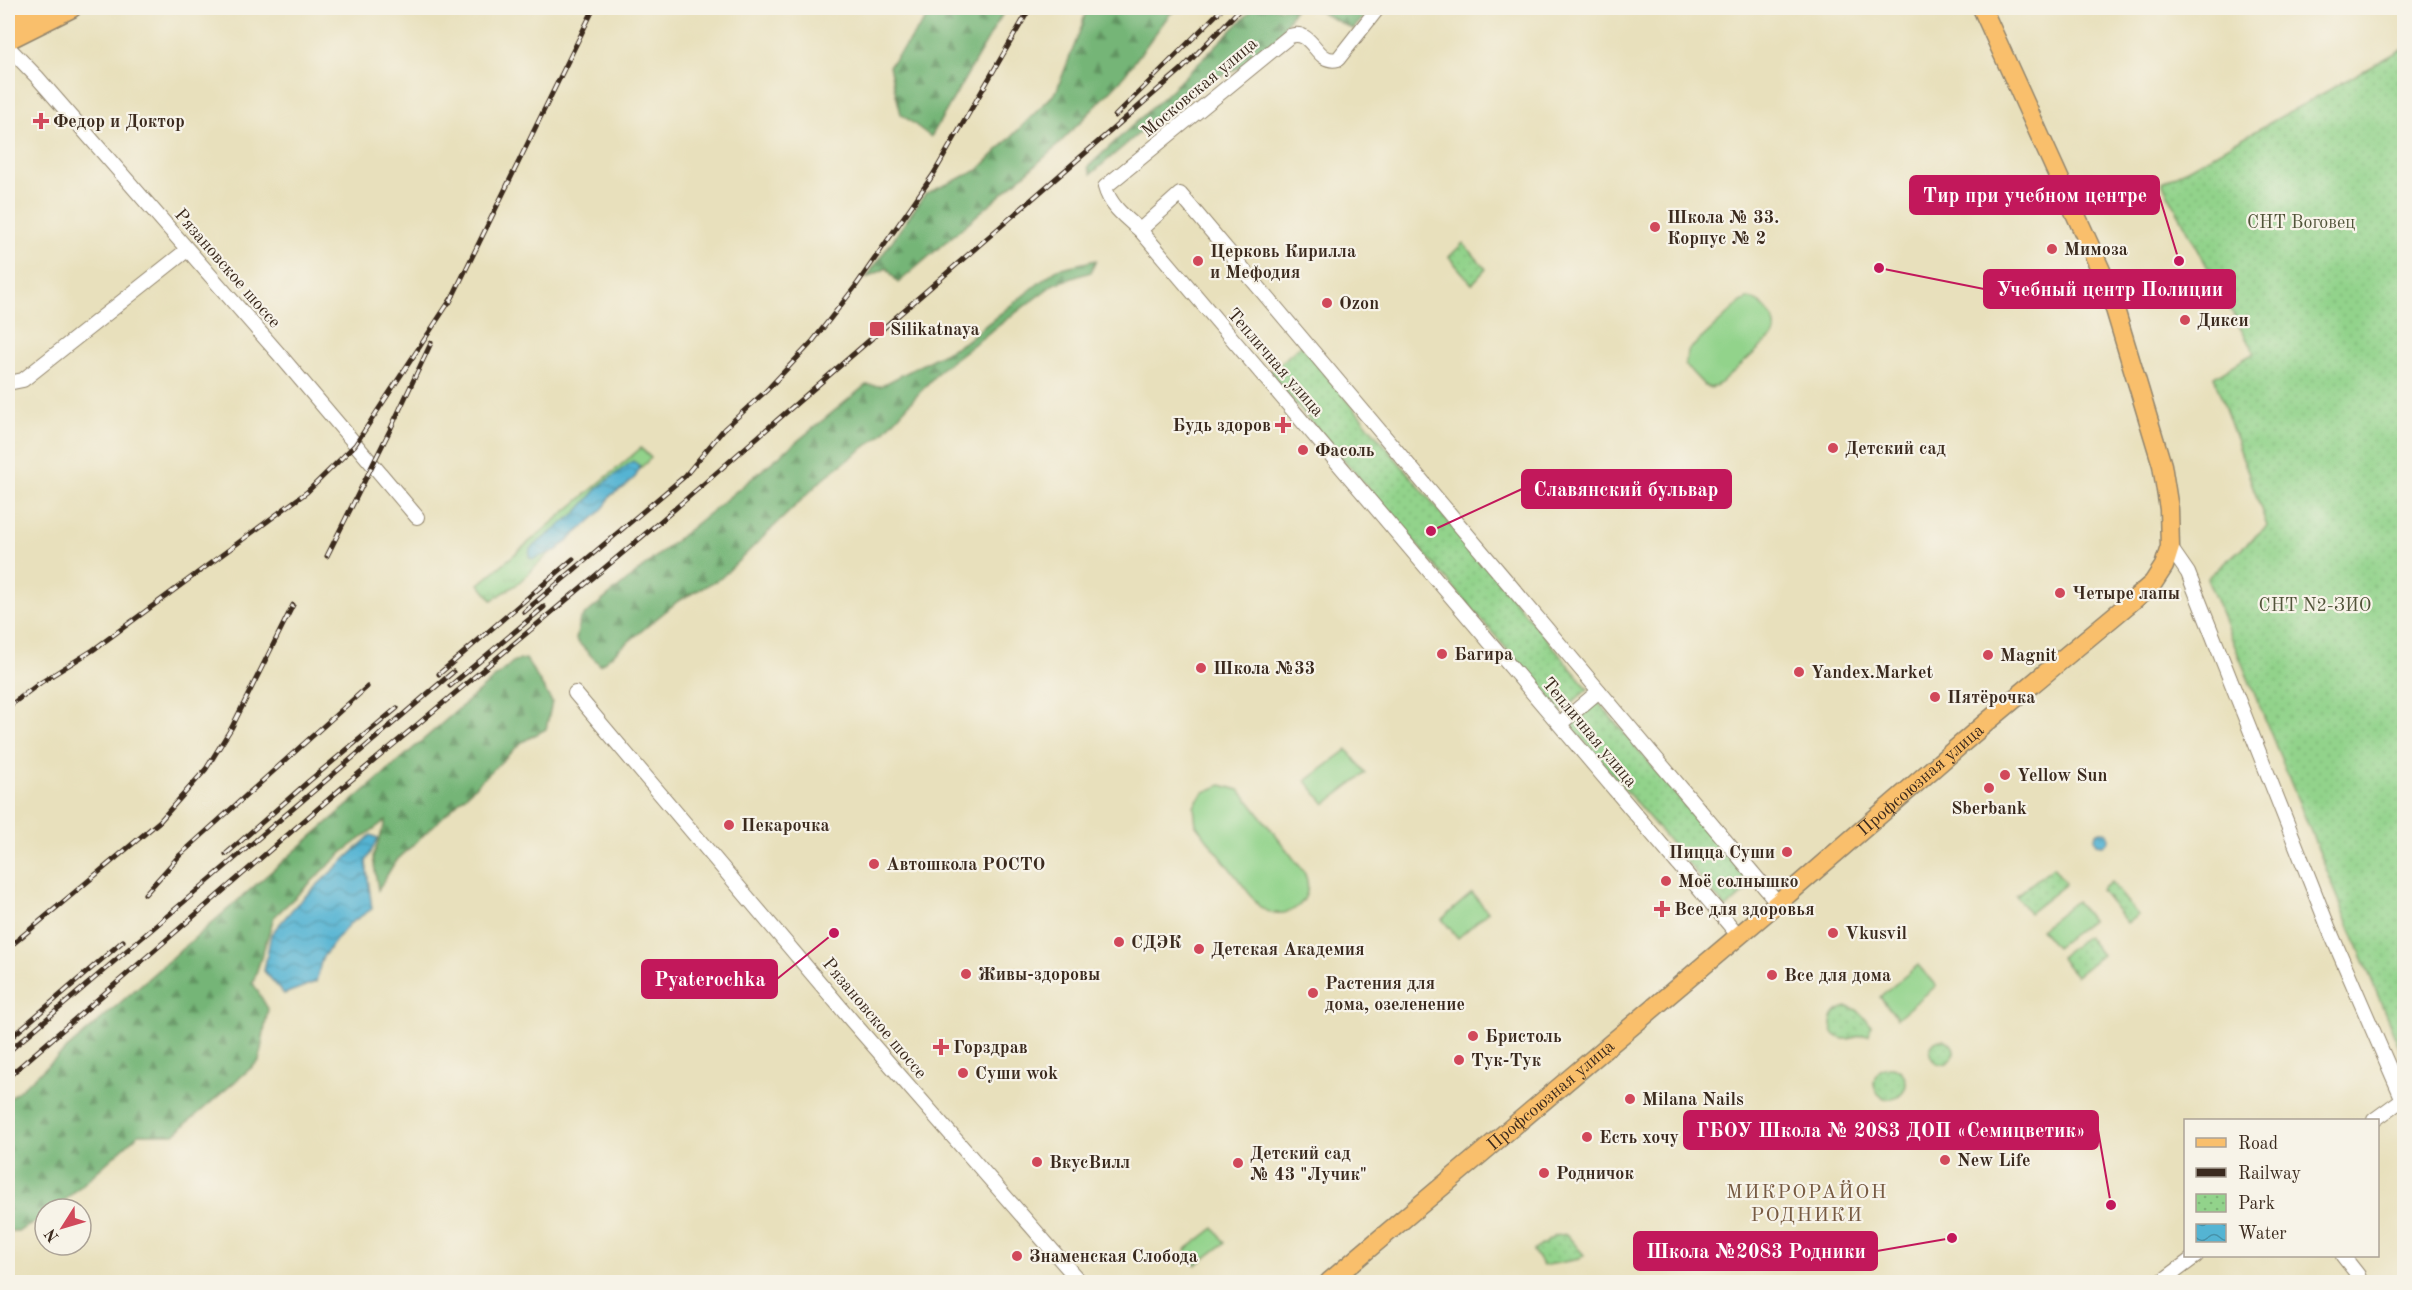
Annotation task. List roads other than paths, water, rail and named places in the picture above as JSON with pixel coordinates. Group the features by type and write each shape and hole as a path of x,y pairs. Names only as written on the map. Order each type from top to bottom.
{"main road":[{"path":"8,26 43,8"},
{"path":"8,40 72,8"},
{"name":"Профсоюзная улица","path":"1329,1282 2153,583 2163,566 2170,547 2169,509 2162,465 2108,286 1982,8"}],"street":[{"name":"Московская улица","path":"1140,230 1108,198 1105,187 1290,36 1297,33 1304,35 1323,58 1331,61 1338,59 1378,8"},
{"name":"Рязановское шоссе","path":"8,47 37,77 417,517"},
{"name":"Тепличная улица","path":"1739,936 1140,230 1180,194 1778,903"},
{"path":"8,383 23,380 187,250"},
{"path":"2170,547 2188,573 2329,929 2404,1100 2376,1119"},
{"path":"1560,724 1599,691"},
{"name":"Рязановское шоссе","path":"574,693 852,1021 1080,1282"},
{"path":"2161,1282 2195,1257"},
{"path":"2344,1257 2358,1275 2360,1282"}],"water":[{"path":"633,461 640,466 636,476 625,487 611,495 596,516 557,550 533,559 529,557 530,549 577,512 600,486"},
{"path":"2099,831 2105,831 2109,838 2105,845 2099,845 2095,841 2095,835"},
{"path":"371,835 378,838 366,862 372,909 349,924 322,958 316,982 284,994 264,971 271,934 296,905"}],"railway":[{"path":"450,302 594,8"},
{"path":"524,612 685,476 724,429 766,391 812,342 855,287 933,175 1030,8"},
{"path":"1115,116 1223,8"},
{"path":"8,1077 351,780 662,520 879,332 1182,69 1241,8"},
{"path":"8,707 40,683 93,650 307,492 355,445 453,296"},
{"path":"327,556 431,343"},
{"path":"439,674 573,559"},
{"path":"8,948 160,821 206,769 232,727 293,605"},
{"path":"450,686 544,607"},
{"path":"8,1052 453,672"},
{"path":"145,894 180,855 367,687"},
{"path":"226,854 397,708"},
{"path":"8,1040 123,941"}],"place":[{"name":"Федор и Доктор","path":"41,121"},
{"name":"Школа № 33. Корпус № 2","path":"1655,227"},
{"name":"Мимоза","path":"2052,249"},
{"name":"Церковь Кирилла и Мефодия","path":"1198,261"},
{"name":"Тир при учебном центре","path":"2179,261"},
{"name":"Учебный центр Полиции","path":"1879,268"},
{"name":"Ozon","path":"1327,303"},
{"name":"Дикси","path":"2185,320"},
{"name":"Silikatnaya","path":"877,329"},
{"name":"Будь здоров","path":"1283,425"},
{"name":"Детский сад","path":"1833,448"},
{"name":"Фасоль","path":"1303,450"},
{"name":"Славянский бульвар","path":"1431,531"},
{"name":"Четыре лапы","path":"2060,593"},
{"name":"Багира","path":"1442,654"},
{"name":"Magnit","path":"1988,655"},
{"name":"Школа №33","path":"1201,668"},
{"name":"Yandex.Market","path":"1799,672"},
{"name":"Пятёрочка","path":"1935,697"},
{"name":"Yellow Sun","path":"2005,775"},
{"name":"Sberbank","path":"1989,788"},
{"name":"Пекарочка","path":"729,825"},
{"name":"Пицца Суши","path":"1787,852"},
{"name":"Автошкола РОСТО","path":"874,864"},
{"name":"Моё солнышко","path":"1666,881"},
{"name":"Все для здоровья","path":"1662,909"},
{"name":"Pyaterochka","path":"834,933"},
{"name":"Vkusvil","path":"1833,933"},
{"name":"СДЭК","path":"1119,942"},
{"name":"Детская Академия","path":"1199,949"},
{"name":"Живы-здоровы","path":"966,974"},
{"name":"Все для дома","path":"1772,975"},
{"name":"Растения для дома, озеленение","path":"1313,993"},
{"name":"Бристоль","path":"1473,1036"},
{"name":"Горздрав","path":"941,1047"},
{"name":"Тук-Тук","path":"1459,1060"},
{"name":"Суши wok","path":"963,1073"},
{"name":"Milana Nails","path":"1630,1099"},
{"name":"Есть хочу","path":"1587,1137"},
{"name":"New Life","path":"1945,1160"},
{"name":"ВкусВилл","path":"1037,1162"},
{"name":"Детский сад № 43 \"Лучик\"","path":"1238,1163"},
{"name":"Родничок","path":"1544,1173"},
{"name":"ГБОУ Школа № 2083 ДОП «Семицветик»","path":"2111,1205"},
{"name":"Школа №2083 Родники","path":"1952,1238"},
{"name":"Знаменская Слобода","path":"1017,1256"}],"district":[{"name":"МИКРОРАЙОН РОДНИКИ","path":"1807,1202"}],"park label":[{"name":"СНТ Воговец","path":"2301,222"},
{"name":"СНТ N2-ЗИО","path":"2315,605"}]}
